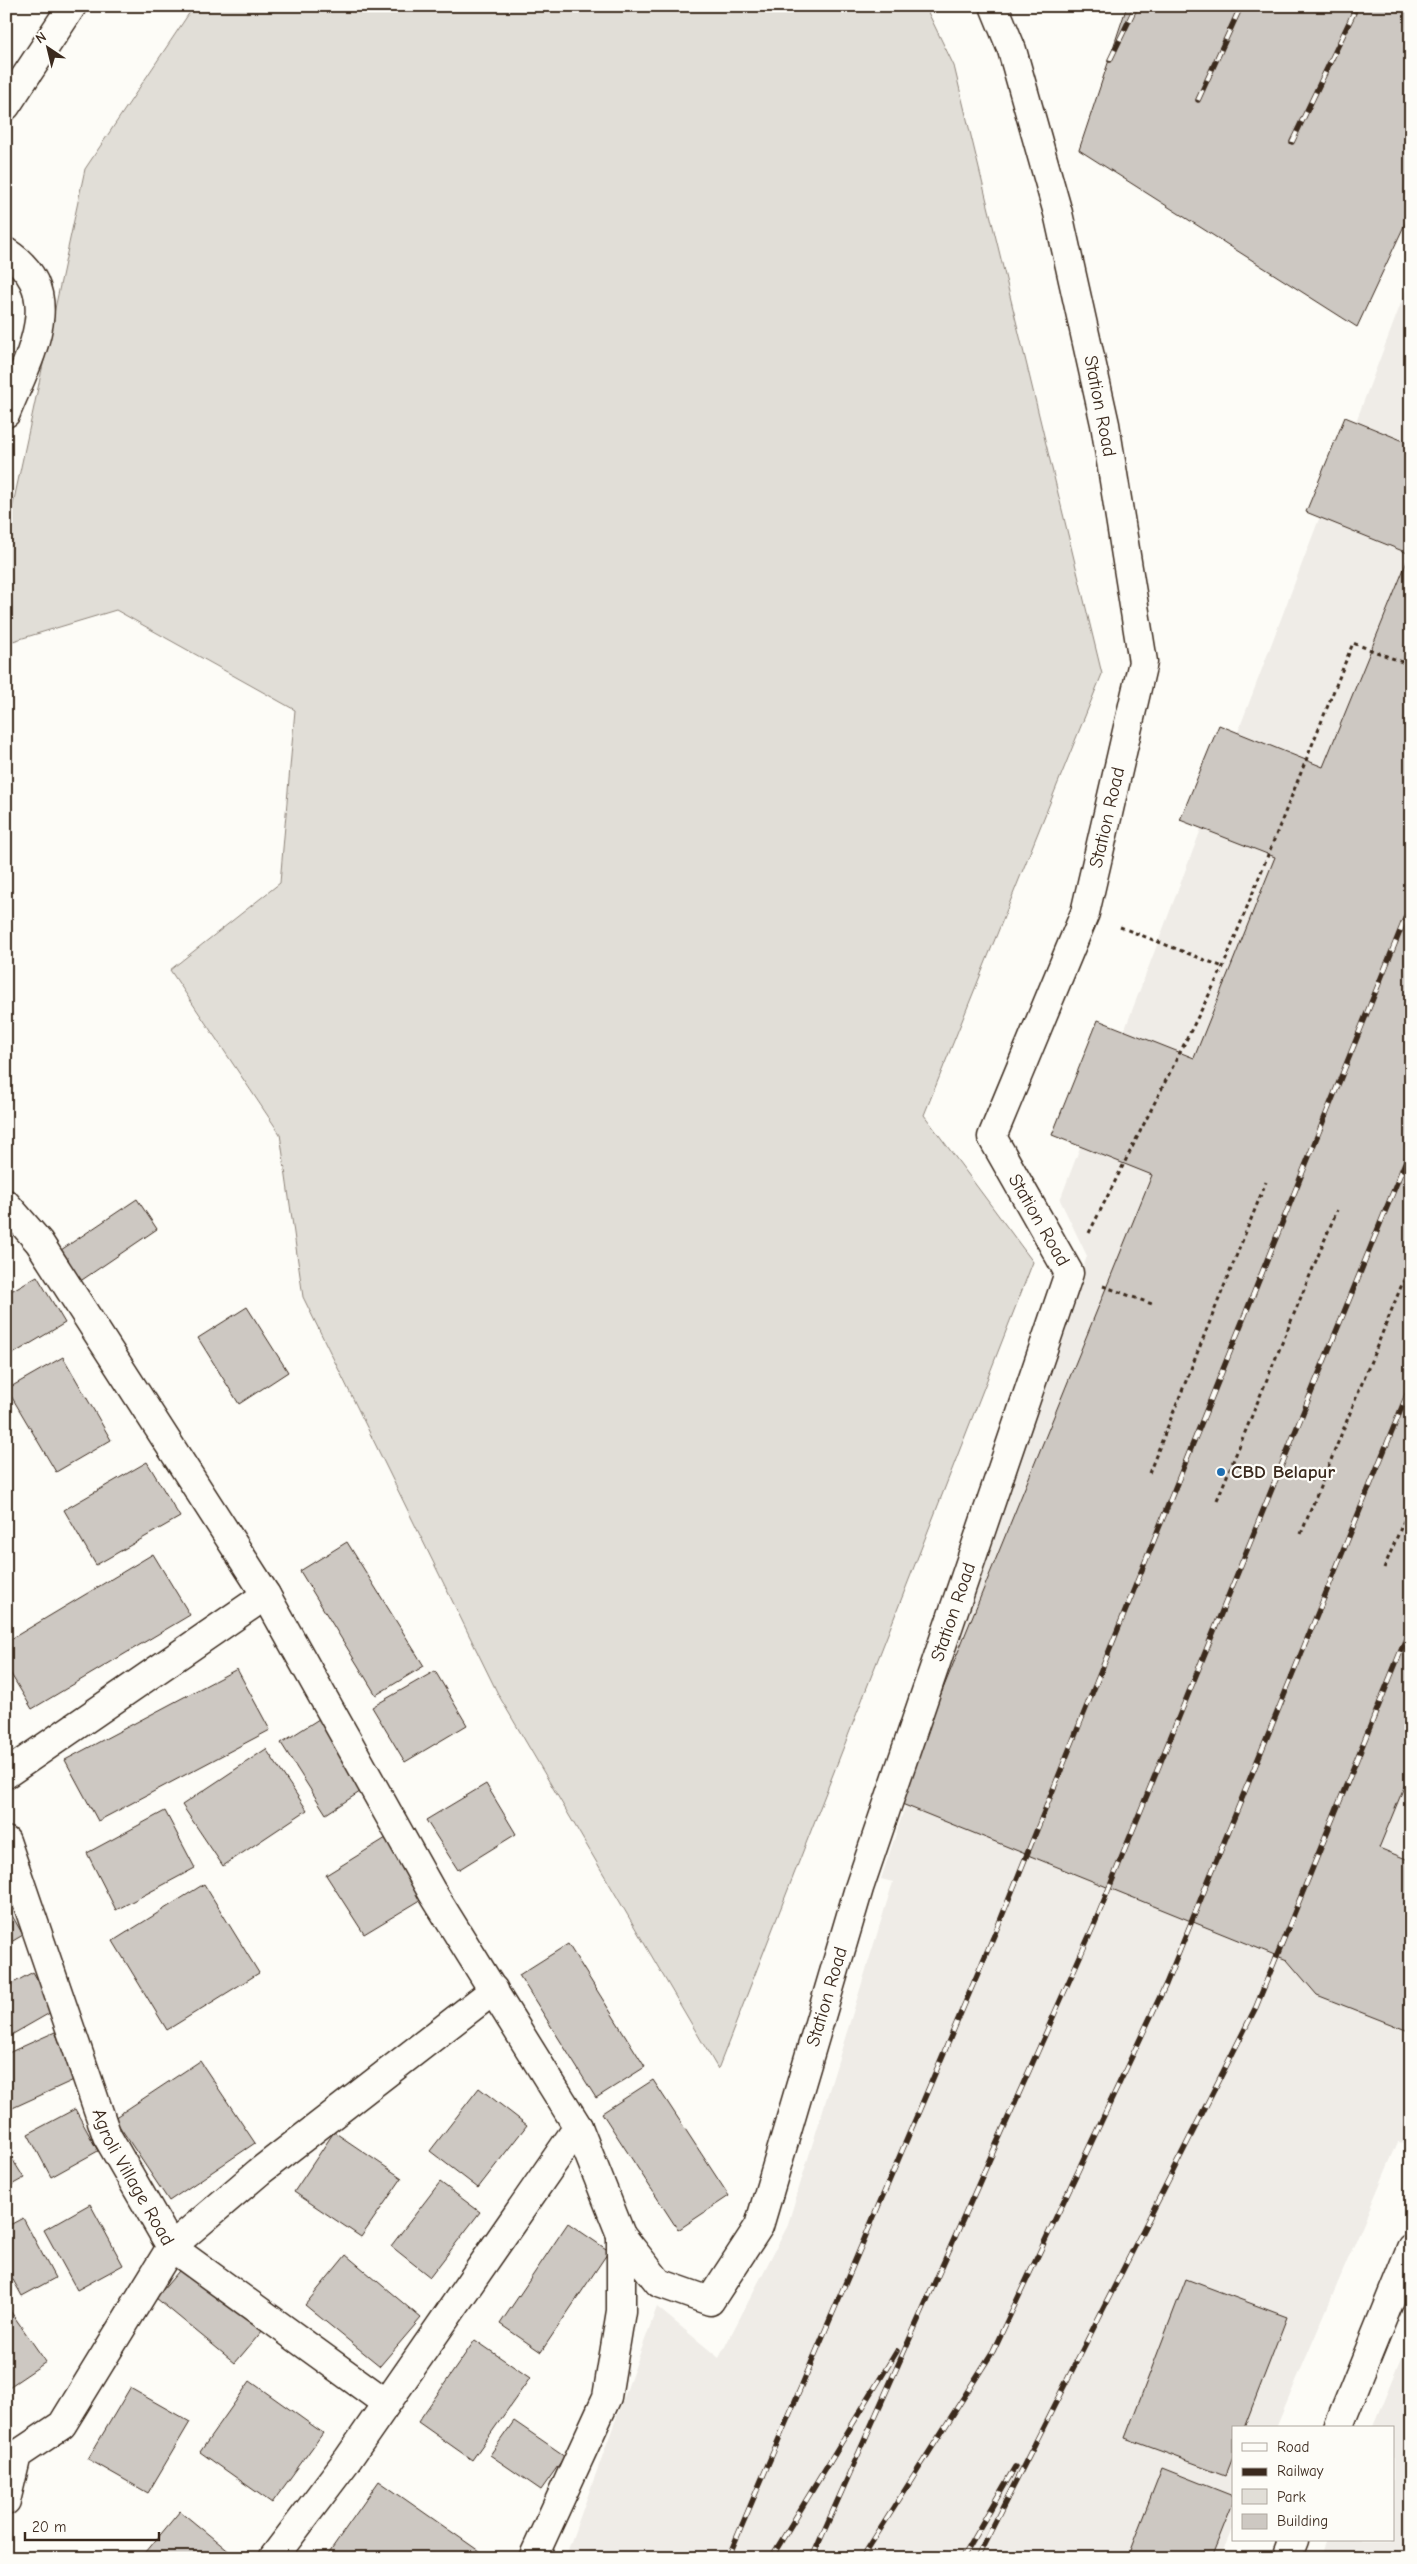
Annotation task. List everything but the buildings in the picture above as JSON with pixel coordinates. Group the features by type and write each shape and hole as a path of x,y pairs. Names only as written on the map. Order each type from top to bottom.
{"street":[{"path":"6,106 72,6"},
{"name":"Station Road","path":"620,2235 659,2283 710,2301 760,2226 859,1888 1069,1272 992,1137 1085,913 1143,662 1105,424 1060,222 1012,50 994,6"},
{"path":"6,252 14,257 27,272 37,290 42,311 38,333 6,413"},
{"path":"6,1204 39,1242 266,1595 432,1892 578,2127 620,2235 621,2311 608,2397 533,2558"},
{"path":"6,1774 266,1595"},
{"name":"Agroli Village Road","path":"6,1841 108,2136 171,2247 62,2425 11,2455 6,2502"},
{"path":"386,2403 171,2247 259,2172 494,1990"},
{"path":"273,2558 348,2458 578,2127"},
{"path":"1339,2426 1411,2248"},
{"path":"1286,2558 1292,2542"}],"path":[{"path":"1152,1304 1069,1272 1223,967 1354,643 1410,665"},
{"path":"1085,913 1223,967"},
{"path":"1149,1473 1266,1182"},
{"path":"1217,1500 1337,1210"},
{"path":"1300,1534 1411,1262"},
{"path":"1384,1568 1411,1504"}],"shaded area":[{"path":"1411,277 1411,2144 1398,2142 1277,2426 1232,2426 1232,2529 1220,2558 565,2558 657,2307 719,2358 787,2227 893,1882 881,1879 1087,1256 1060,1200"},
{"path":"1411,2336 1411,2558 1320,2558 1326,2542 1394,2542 1394,2426 1374,2426"}],"green space":[{"path":"194,6 925,6 954,66 1102,674 924,1115 1033,1262 718,2069 499,1696 303,1297 280,1134 170,970 280,883 295,710 116,610 13,641 6,618 6,537 85,169"}],"railway":[{"path":"1110,60 1136,6"},
{"path":"1198,100 1241,6"},
{"path":"1292,142 1357,6"},
{"path":"728,2558 998,1926 1411,904"},
{"path":"812,2558 1094,1925 1411,1148"},
{"path":"862,2558 993,2351 1166,1984 1411,1385"},
{"path":"977,2558 1256,2007 1411,1626"},
{"path":"771,2558 897,2351"},
{"path":"962,2558 1015,2467"}],"place":[{"name":"CBD Belapur","path":"1221,1472"}]}
